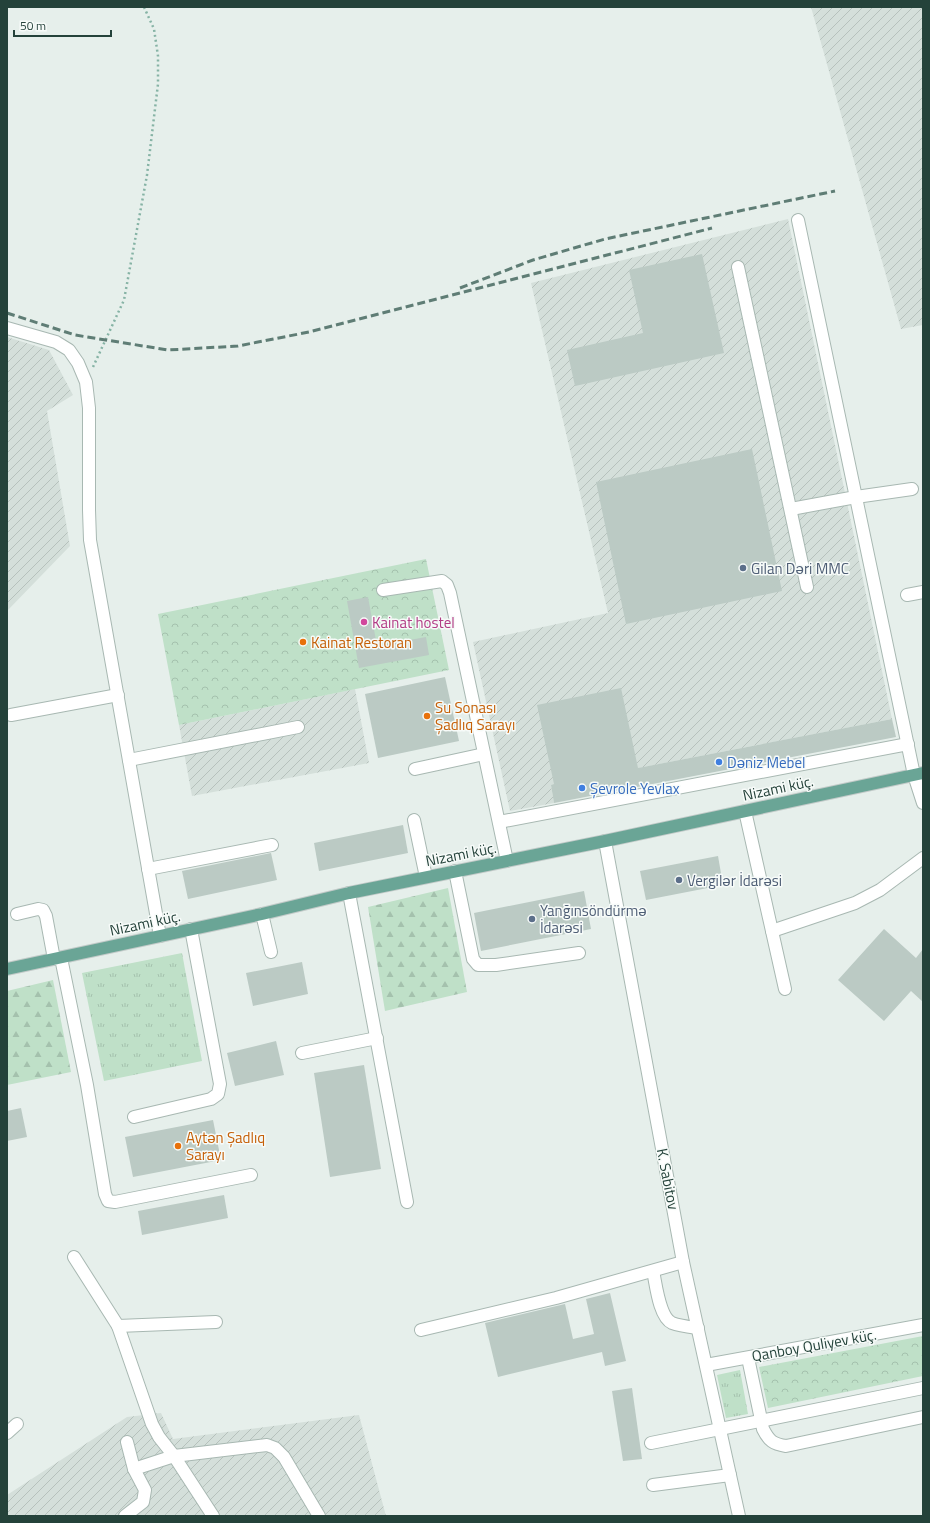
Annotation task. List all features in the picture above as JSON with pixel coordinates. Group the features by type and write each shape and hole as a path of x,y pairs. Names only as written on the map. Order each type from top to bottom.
{"main road":[{"name":"Nizami küç.","path":"7,969 262,914 349,893 605,841 919,774"}],"street":[{"path":"798,220 908,744 919,774 923,802"},
{"path":"738,267 807,587"},
{"path":"7,328 56,342 69,350 78,363 86,382 89,408 90,540 160,936"},
{"path":"791,509 856,497 912,489"},
{"path":"383,590 442,581 446,585 451,601 507,861"},
{"path":"907,595 923,592"},
{"path":"11,715 118,695"},
{"path":"129,760 298,727"},
{"path":"499,822 908,744"},
{"path":"415,768 484,754"},
{"path":"745,811 785,990"},
{"path":"414,820 426,877"},
{"name":"K. Sabitov","path":"605,841 683,1262 739,1516"},
{"path":"148,869 272,844"},
{"path":"772,931 855,903 880,890 923,858"},
{"path":"455,871 473,959 478,965 496,965 579,953"},
{"path":"349,893 378,1038 407,1202"},
{"path":"17,914 43,910 46,916 58,958 87,1086 105,1194 108,1201 115,1202 251,1175"},
{"path":"262,914 271,952"},
{"path":"134,1117 211,1099 218,1094 220,1084 191,929"},
{"path":"302,1053 378,1038"},
{"path":"74,1257 118,1326 152,1424 159,1437 174,1456 213,1516"},
{"path":"421,1330 556,1298 683,1262"},
{"path":"653,1271 665,1318 672,1323 698,1328"},
{"path":"118,1326 216,1322"},
{"name":"Qanboy Quliyev küç.","path":"706,1365 923,1325"},
{"path":"748,1358 763,1429 768,1438 776,1444 786,1446 923,1417"},
{"path":"651,1443 923,1388"},
{"path":"7,1433 17,1424"},
{"path":"125,1516 143,1502 145,1490 134,1469 127,1442"},
{"path":"134,1469 174,1456 267,1446 275,1448 284,1456 319,1516"},
{"path":"653,1485 730,1475"}],"path":[{"path":"86,382 124,300 147,176 158,84 158,56 154,29 144,7"}],"shaded area":[{"path":"811,7 923,7 923,325 901,329"},
{"name":"Gilan Dəri MMC","path":"788,219 892,719 551,785 554,803 510,811 473,642 608,613 531,283"},
{"path":"7,337 49,350 73,395 47,411 70,546 7,611"},
{"path":"355,689 369,763 192,796 179,725"},
{"path":"161,1413 173,1439 359,1415 386,1516 7,1516 7,1495 127,1417"}],"green space":[{"name":"Kainat Restoran","path":"426,559 449,670 179,725 158,614"},
{"path":"448,888 467,992 385,1011 368,907"},
{"path":"182,953 202,1061 104,1081 82,973"},
{"path":"53,980 71,1072 7,1085 7,991"},
{"path":"923,1336 923,1376 768,1408 759,1367"},
{"path":"740,1370 748,1414 726,1418 717,1375"}],"building":[{"path":"702,254 724,353 575,386 567,350 643,333 629,270"},
{"path":"752,449 782,591 626,624 596,482"},
{"path":"368,597 377,646 426,637 429,655 359,668 347,601"},
{"path":"445,677 459,741 378,758 365,694"},
{"path":"621,688 638,768 892,719 896,737 554,803 551,785 554,784 537,705"},
{"path":"403,825 408,853 319,871 314,843"},
{"path":"271,853 277,880 188,899 182,871"},
{"path":"718,856 723,885 646,900 640,871"},
{"path":"584,891 591,929 481,951 474,913"},
{"path":"884,929 916,958 923,949 923,1002 911,991 884,1021 838,980"},
{"path":"302,962 308,994 253,1006 246,973"},
{"path":"276,1041 284,1075 235,1086 227,1053"},
{"path":"364,1065 381,1169 330,1177 314,1073"},
{"path":"21,1108 27,1137 7,1141 7,1111"},
{"path":"213,1120 221,1160 133,1177 125,1137"},
{"path":"224,1195 228,1218 142,1235 138,1211"},
{"path":"610,1293 626,1361 605,1366 602,1352 498,1377 485,1323 565,1304 573,1339 594,1334 586,1299"},
{"path":"632,1388 642,1459 623,1461 612,1391"}],"railway":[{"path":"460,288 533,260 605,239 835,191"},
{"path":"7,313 75,335 168,350 238,346 309,332 712,228"}],"place":[{"name":"Gilan Dəri MMC","path":"743,568"},
{"name":"Kainat hostel","path":"364,622"},
{"name":"Kainat Restoran","path":"303,642"},
{"name":"Su Sonası Şadlıq Sarayı","path":"427,716"},
{"name":"Dəniz Mebel","path":"719,762"},
{"name":"Şevrole Yevlax","path":"582,788"},
{"name":"Vergilər İdarəsi","path":"679,880"},
{"name":"Yanğınsöndürmə İdarəsi","path":"532,919"},
{"name":"Aytən Şadlıq Sarayı","path":"178,1146"}]}
